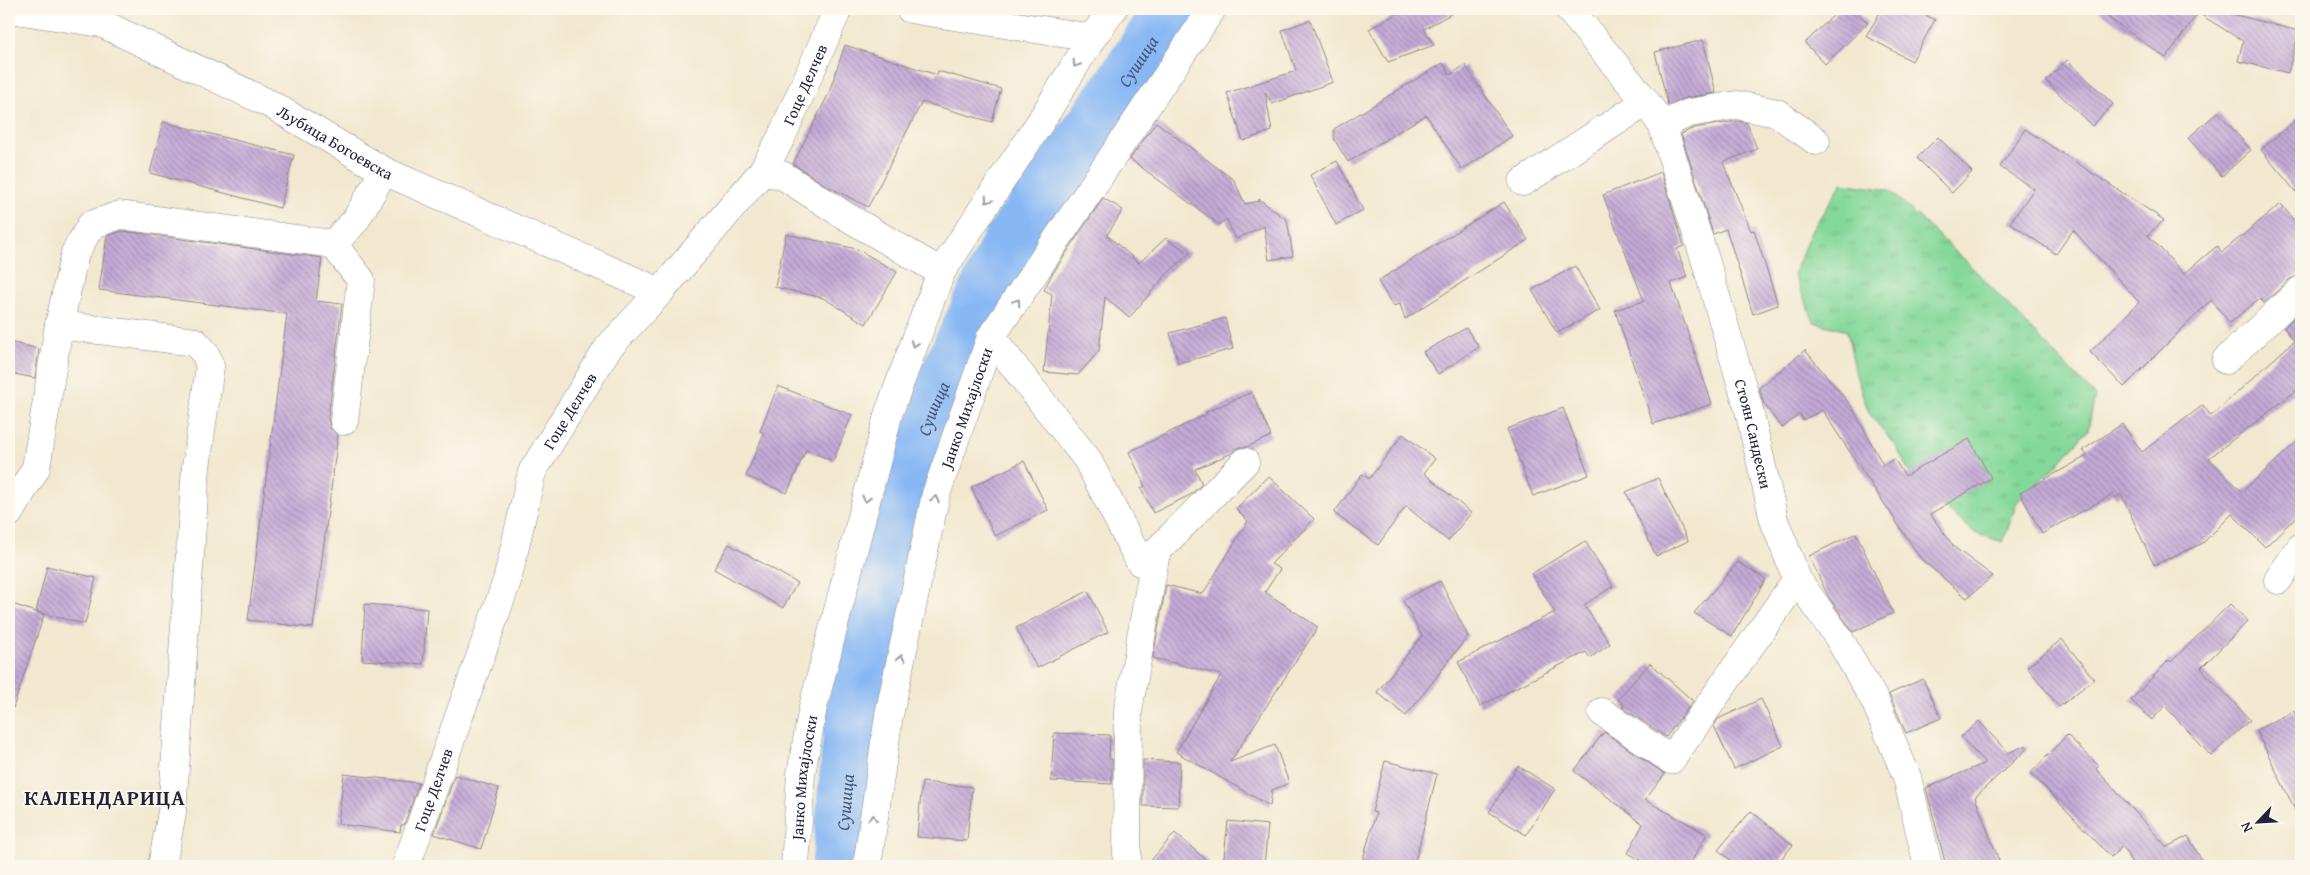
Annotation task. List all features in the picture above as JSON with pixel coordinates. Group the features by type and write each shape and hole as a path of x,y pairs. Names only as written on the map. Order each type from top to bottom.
{"street":[{"name":"Љубица Богоевска","path":"9,9 101,23 270,104 384,171 660,292"},
{"name":"Гоце Делчев","path":"406,866 507,581 532,472 608,348 660,292 762,172 781,138 838,9"},
{"path":"910,9 1092,38"},
{"name":"Јанко Михајлоски","path":"795,866 801,774 813,707 888,412 941,272 1039,124 1092,38 1113,9"},
{"name":"Јанко Михајлоски","path":"867,866 889,715 936,494 992,336 1212,9"},
{"name":"Стоян Сандески","path":"1569,9 1646,102 1662,125 1705,259 1749,410 1774,520 1797,579 1838,637 1876,701 1907,777 1928,866"},
{"path":"1523,182 1646,102"},
{"path":"1662,125 1689,113 1737,105 1777,112 1816,141"},
{"path":"334,244 354,221 384,171"},
{"path":"762,172 782,175 844,215 941,272"},
{"path":"9,514 36,468 59,325 75,252 91,225 120,215 334,244 361,280 344,421"},
{"path":"2226,360 2288,300 2301,290"},
{"path":"59,325 195,342 205,353 210,366 196,467 172,812 162,866"},
{"path":"992,336 1087,459 1140,562 1156,552 1244,462"},
{"path":"2278,580 2301,547"},
{"path":"1127,866 1128,711 1156,552"},
{"path":"1602,712 1670,760 1797,579"}],"green space":[{"path":"1842,183 1889,190 1967,262 2095,396 2088,430 2060,462 2017,502 2003,542 1977,534 1915,484 1897,448 1869,413 1856,375 1847,331 1814,322 1794,275 1810,233"}],"building":[{"path":"1406,9 1460,9 1424,29 1434,45 1388,62 1369,29"},
{"path":"1840,9 1854,9 1868,23 1825,64 1805,43"},
{"path":"1882,9 1915,9 1935,20 1912,61 1866,36"},
{"path":"2096,9 2212,9 2299,31 2288,73 2238,61 2243,41 2198,13 2166,58"},
{"path":"1310,20 1333,82 1272,104 1265,92 1272,131 1243,141 1227,93 1296,71 1282,30"},
{"path":"1703,40 1716,93 1686,98 1668,105 1655,52"},
{"path":"845,45 937,75 938,71 1001,89 992,122 922,102 868,207 829,187 793,164 828,95"},
{"path":"2067,60 2113,104 2092,126 2046,81"},
{"path":"1443,63 1450,75 1465,65 1512,136 1462,170 1426,115 1348,162 1334,139 1334,129"},
{"path":"2218,112 2251,150 2222,176 2188,138"},
{"path":"2301,115 2301,198 2261,150"},
{"path":"1737,121 1747,123 1757,149 1723,162 1751,231 1754,230 1778,305 1753,314 1726,229 1713,234 1681,134 1694,128"},
{"path":"163,122 294,155 280,208 150,173"},
{"path":"1156,122 1234,180 1245,204 1259,201 1259,199 1287,220 1293,256 1269,260 1264,226 1236,239 1226,219 1220,225 1130,159"},
{"path":"2025,129 2164,220 2148,235 2184,274 2217,246 2222,252 2281,204 2301,229 2301,275 2290,279 2264,303 2260,298 2230,323 2211,300 2124,387 2090,352 2139,302 2073,230 2056,254 2010,223 2034,189 2000,167"},
{"path":"1938,137 1972,172 1952,193 1917,158"},
{"path":"1337,161 1363,210 1336,225 1310,175"},
{"path":"1661,172 1684,246 1677,249 1687,277 1671,283 1712,404 1653,424 1615,310 1644,301 1603,195"},
{"path":"1103,198 1123,210 1107,235 1139,263 1166,238 1190,253 1166,275 1129,318 1105,297 1099,351 1078,375 1044,372 1052,294 1044,290 1051,276"},
{"path":"1504,202 1528,240 1405,319 1400,304 1393,306 1378,281"},
{"path":"122,231 322,258 316,301 342,304 328,419 330,428 338,435 313,628 248,620 287,314 99,290 107,236"},
{"path":"786,234 857,249 897,272 866,324 823,298 775,287"},
{"path":"1575,266 1600,310 1557,333 1532,290"},
{"path":"2301,311 2301,387 2209,458 2242,492 2301,438 2301,512 2265,547 2232,514 2203,543 2154,565 2121,494 2116,498 2113,494 2042,534 2020,493 2087,456 2083,450 2122,424 2142,452 2203,405 2211,416 2294,341 2284,328"},
{"path":"1225,318 1233,349 1178,363 1170,333"},
{"path":"1466,328 1479,347 1438,374 1423,352"},
{"path":"9,342 39,349 35,378 9,373"},
{"path":"1805,350 1852,407 1883,465 1894,459 1905,476 1969,439 1991,478 1930,514 1955,548 1993,576 1967,598 1921,559 1822,410 1803,420 1800,414 1782,428 1764,404 1759,388"},
{"path":"778,386 852,415 833,461 806,450 787,493 746,476 764,433 760,431"},
{"path":"1252,392 1271,436 1247,447 1240,447 1232,453 1195,469 1202,484 1190,495 1153,513 1141,488 1145,486 1129,452 1207,414 1206,412"},
{"path":"1563,408 1589,475 1533,496 1507,429"},
{"path":"1403,434 1435,459 1424,473 1471,513 1448,541 1406,506 1378,545 1334,513 1362,474 1369,479"},
{"path":"1024,461 1048,510 995,536 971,487"},
{"path":"1268,476 1314,519 1271,564 1280,569 1265,592 1318,627 1230,762 1275,745 1289,783 1272,790 1270,806 1176,752 1221,675 1153,658 1166,585 1203,594 1248,521 1236,509"},
{"path":"1658,478 1688,541 1656,556 1626,492"},
{"path":"1856,533 1893,613 1853,632 1828,596 1809,556"},
{"path":"1585,541 1613,586 1584,605 1610,644 1590,658 1586,652 1480,706 1458,662 1555,612 1531,574"},
{"path":"729,544 797,583 783,608 714,569"},
{"path":"1738,562 1766,579 1732,636 1694,613"},
{"path":"47,566 96,578 85,624 37,612 44,615 13,708 9,707 9,603 36,612"},
{"path":"1440,581 1468,636 1406,716 1377,692 1422,636 1403,600"},
{"path":"1088,591 1108,632 1037,668 1016,628"},
{"path":"365,604 427,609 423,664 362,660"},
{"path":"2230,604 2248,621 2201,668 2250,720 2211,756 2165,706 2152,720 2131,700 2169,660 2171,662"},
{"path":"2062,639 2094,679 2059,707 2027,667"},
{"path":"1650,663 1693,701 1666,737 1622,707 1624,705 1618,699"},
{"path":"1923,679 1941,718 1906,733 1889,694"},
{"path":"1761,699 1783,746 1734,769 1714,726 1718,719"},
{"path":"2294,711 2301,728 2301,822 2256,730"},
{"path":"1979,721 2008,753 2026,745 2028,748 1975,797 2001,866 1946,866 1926,788 1985,763 1961,737"},
{"path":"1604,732 1665,774 1645,800 1707,834 1689,866 1651,866 1628,853 1643,824 1574,771"},
{"path":"1054,733 1110,735 1109,759 1112,759 1112,784 1051,781"},
{"path":"2067,735 2099,766 2096,769 2167,847 2188,836 2205,866 2133,866 2123,846 2111,857 2031,773"},
{"path":"1143,760 1180,762 1178,807 1143,806"},
{"path":"1385,761 1437,774 1414,866 1361,866 1376,813 1372,812"},
{"path":"1518,766 1555,789 1526,835 1489,812"},
{"path":"344,774 419,783 404,825 401,825 400,832 338,824"},
{"path":"455,775 499,788 481,849 434,834"},
{"path":"922,782 972,787 967,841 917,837"},
{"path":"1751,811 1793,845 1775,866 1738,866 1718,850"},
{"path":"1228,821 1268,825 1264,866 1223,866"},
{"path":"1175,833 1213,866 1146,866"}],"waterway":[{"name":"Сушица","path":"839,866 852,715 899,512 930,412 1008,246 1115,95 1172,9"}],"district":[{"name":"КАЛЕНДАРИЦА","path":"105,797"}]}
